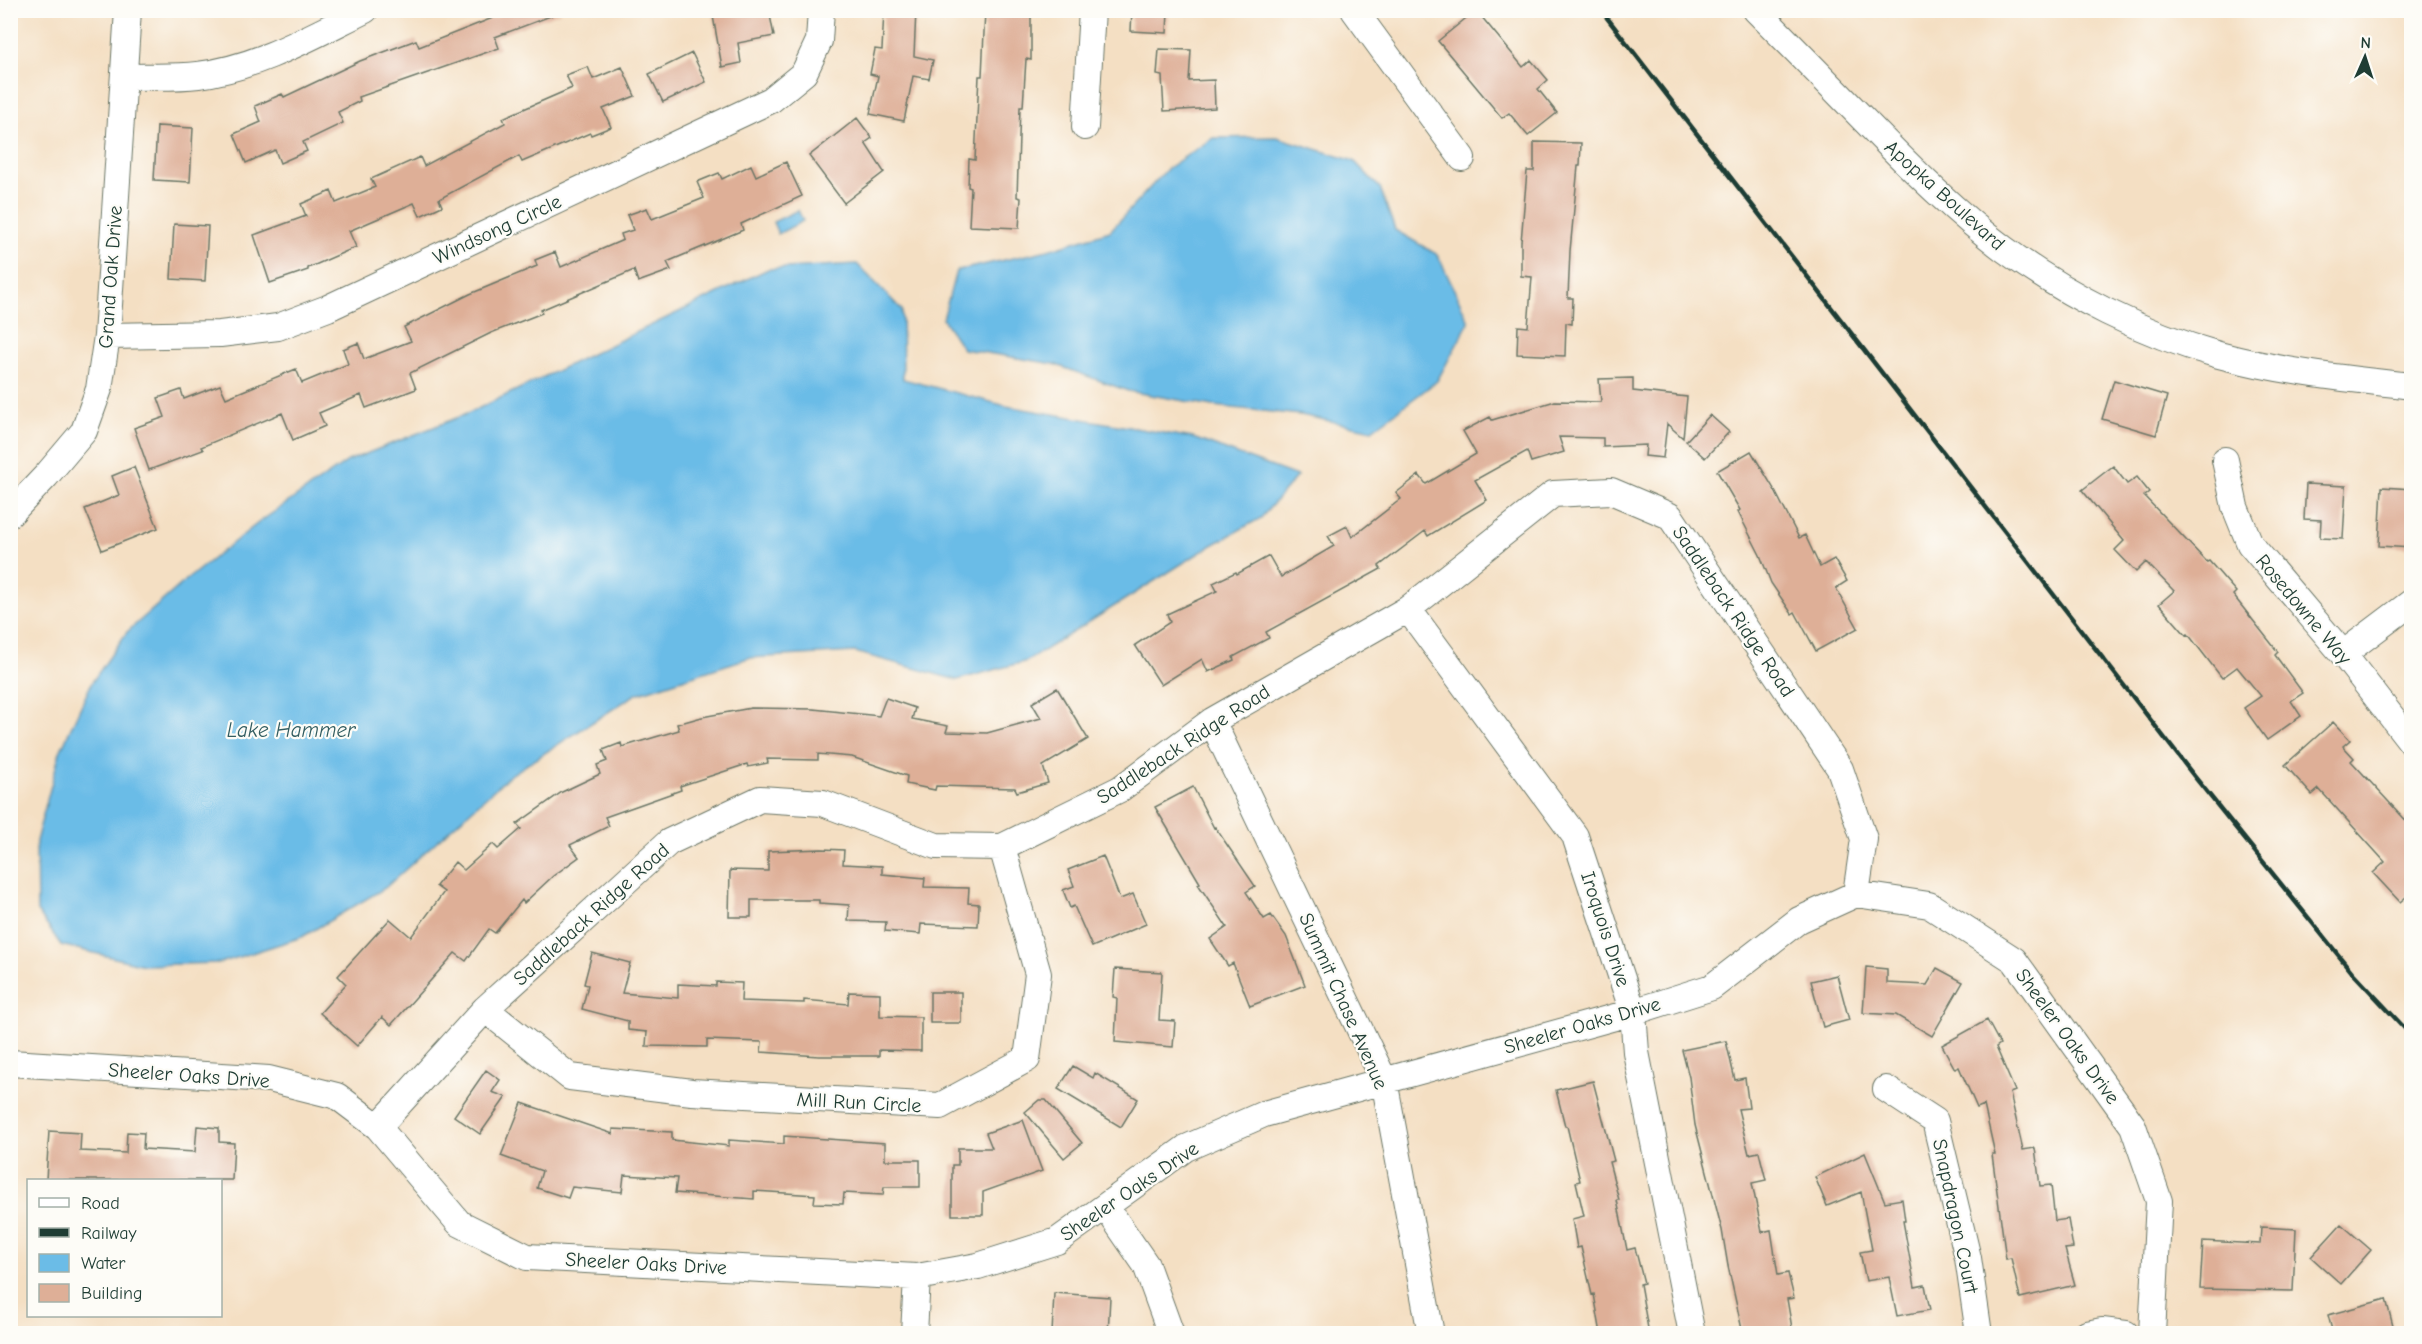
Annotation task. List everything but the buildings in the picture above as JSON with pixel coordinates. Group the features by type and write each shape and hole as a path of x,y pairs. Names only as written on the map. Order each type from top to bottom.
{"street":[{"name":"Grand Oak Drive","path":"10,514 84,431 99,389 107,336 128,10"},
{"path":"124,76 198,75 244,64 288,48 365,10"},
{"name":"Windsong Circle","path":"107,336 220,334 278,327 328,308 771,100 804,73 819,41 821,10"},
{"path":"1085,127 1092,10"},
{"path":"1354,10 1462,158"},
{"name":"Apopka Boulevard","path":"1756,10 1950,205 2005,250 2071,292 2147,329 2217,354 2259,365 2412,386"},
{"name":"Rosedowne Way","path":"2225,460 2235,507 2250,544 2343,654 2412,743"},
{"name":"Saddleback Ridge Road","path":"378,1127 485,1009 669,842 760,799 823,803 936,846 1002,847 1120,789 1212,721 1408,609 1553,494 1611,491 1670,516 1840,769 1864,839 1856,894"},
{"path":"2343,654 2412,602"},
{"name":"Iroquois Drive","path":"1408,609 1575,836 1633,1012 1636,1052 1692,1334"},
{"name":"Summit Chase Avenue","path":"1212,721 1384,1080 1431,1334"},
{"name":"Mill Run Circle","path":"485,1009 570,1077 692,1092 940,1107 1028,1059 1038,974 1002,847"},
{"name":"Sheeler Oaks Drive","path":"10,1063 270,1079 337,1096 378,1127 459,1223 527,1257 917,1277 978,1266 1057,1241 1185,1148 1264,1114 1633,1012 1712,987 1799,920 1856,894 1929,905 2014,960 2133,1126 2159,1201 2152,1334"},
{"name":"Snapdragon Court","path":"1886,1089 1935,1120 1968,1258 1979,1334"},
{"path":"1106,1206 1146,1265 1171,1334"},
{"path":"914,1334 917,1277"},
{"path":"2087,1334 2102,1331 2126,1334"}],"water":[{"path":"1277,137 1354,161 1380,188 1395,230 1438,255 1469,322 1437,381 1372,430 1301,415 1213,406 1128,391 1054,364 963,349 943,319 956,271 1048,250 1110,231 1168,168 1213,138"},
{"path":"798,210 803,221 778,234 773,222"},
{"name":"Lake Hammer","path":"857,264 902,310 903,379 1006,406 1193,438 1297,476 1261,518 1207,548 1027,661 957,680 855,652 748,658 636,694 509,776 385,888 302,937 220,963 144,965 61,945 37,911 36,841 60,752 92,682 127,632 186,580 258,523 348,461 469,413 768,269"}],"railway":[{"path":"1601,10 2194,776 2352,972 2412,1036"}]}
